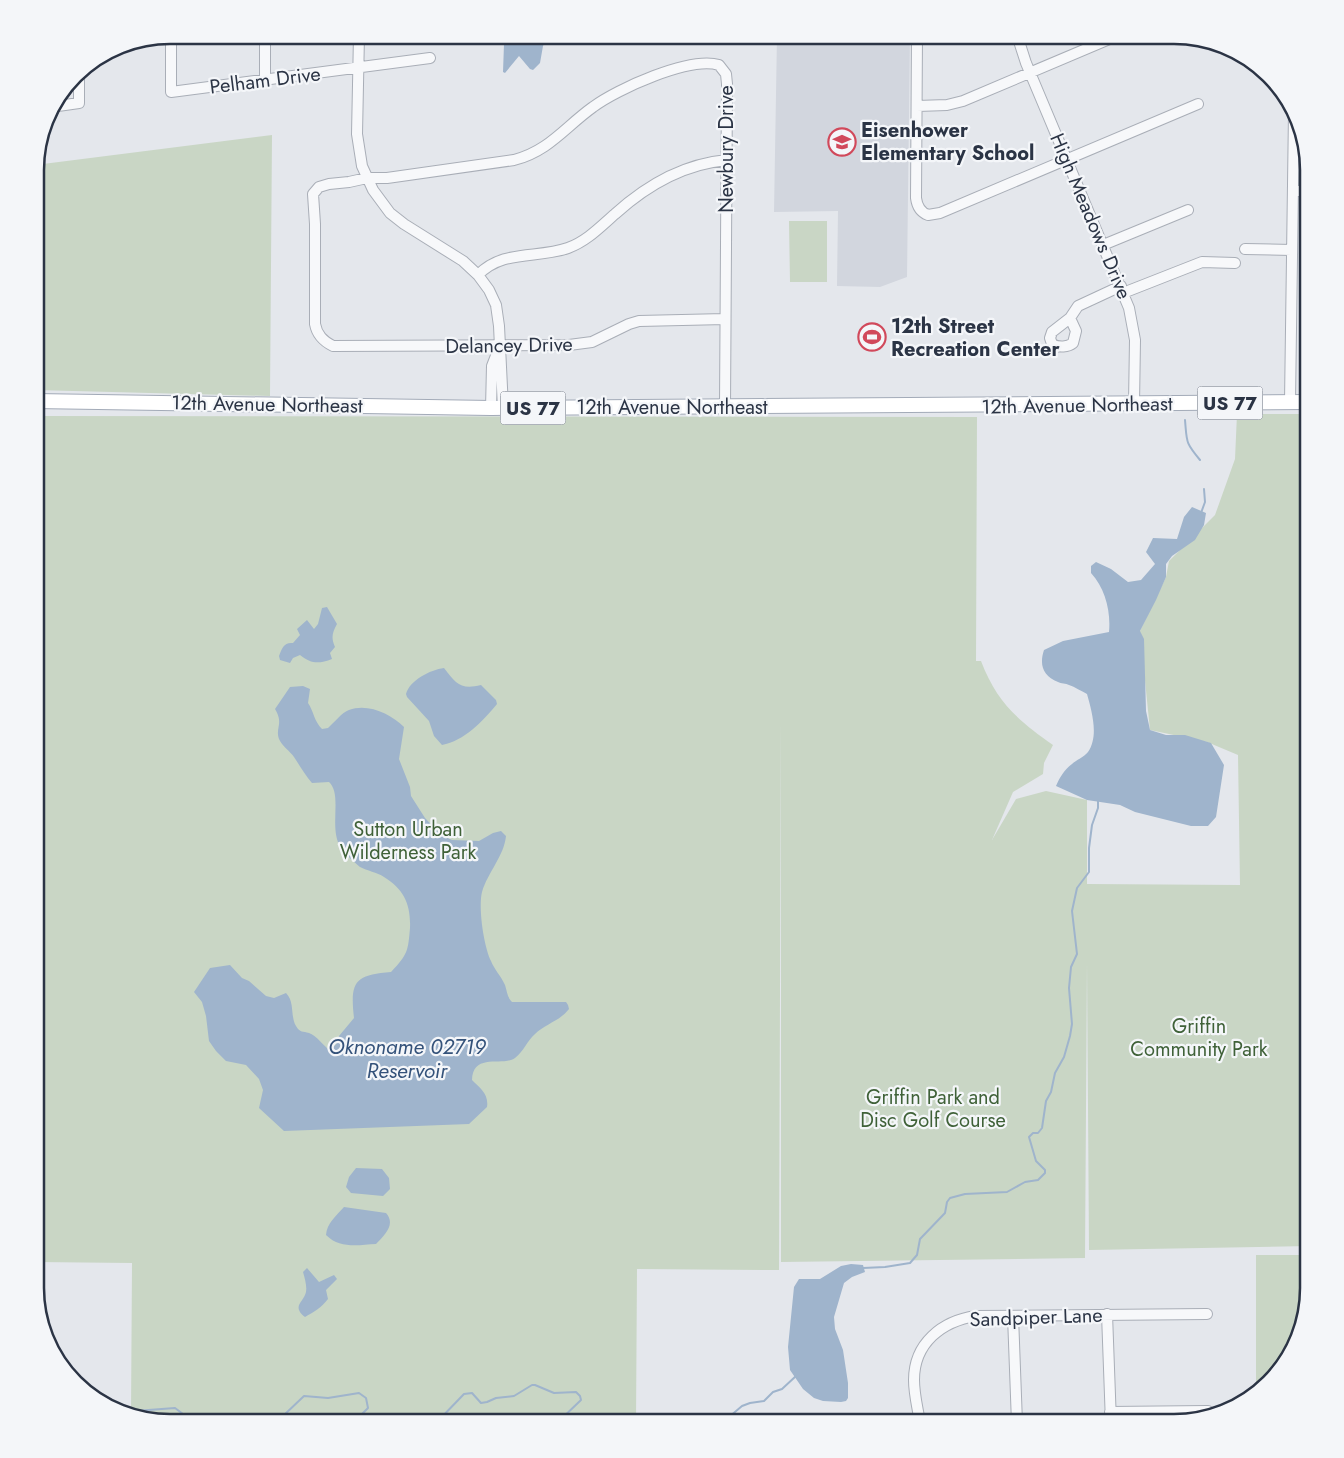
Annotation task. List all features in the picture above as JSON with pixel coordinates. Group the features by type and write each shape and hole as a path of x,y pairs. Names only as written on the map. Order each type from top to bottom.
{"main road":[{"name":"12th Avenue Northeast","path":"44,400 497,408 1300,402"}],"street":[{"name":"Pelham Drive","path":"171,44 171,92 430,58"},
{"path":"265,44 265,80"},
{"path":"359,44 357,143 367,178 378,199 390,213 417,233 463,261 478,275 488,290 496,306 499,326 500,345 492,366 497,408"},
{"path":"917,44 916,198 918,207 925,214 940,213 1198,104"},
{"name":"High Meadows Drive","path":"1020,44 1030,72 1122,290 1134,329 1134,404"},
{"path":"917,106 954,104 1097,44"},
{"name":"Newbury Drive","path":"316,308 316,224 313,194 321,186 367,178 387,178 527,157 552,142 603,101 668,70 701,63 719,65 726,74 725,407"},
{"path":"62,105 78,103 79,83"},
{"path":"1290,402 1294,129"},
{"path":"478,275 490,265 504,258 562,250 576,244 603,225 641,192 657,183 687,168 702,163 727,160"},
{"path":"1293,191 1300,191"},
{"path":"1103,245 1188,210"},
{"path":"616,213 623,222"},
{"path":"1245,249 1292,250"},
{"path":"1070,318 1074,310 1082,303 1202,262 1235,263"},
{"name":"Delancey Drive","path":"316,308 315,324 317,332 322,339 334,346 569,345 587,343 639,321 725,320"},
{"path":"1107,1314 1110,1412 1203,1411"},
{"name":"Sandpiper Lane","path":"918,1414 914,1389 915,1369 921,1351 932,1336 948,1323 967,1318 1013,1316 1207,1314"},
{"path":"1013,1316 1017,1414"}],"shaded area":[{"name":"Eisenhower Elementary School","path":"777,44 910,44 907,277 880,287 837,286 838,211 774,212"}],"green space":[{"path":"272,135 270,396 44,390 44,164"},
{"path":"789,221 827,221 827,282 790,282"},
{"name":"Sutton Urban Wilderness Park","path":"1237,414 1300,414 1300,1246 1089,1250 1087,962 1085,1258 781,1262 781,720 779,1270 637,1269 636,1414 161,1414 131,1409 132,1263 44,1262 44,416 977,417 976,661 981,661 994,688 1019,719 1053,745 1044,763 1043,774 1013,792 992,840 1016,799 1046,791 1087,800 1087,884 1240,885 1238,755 1207,742 1150,730 1140,631 1166,577 1169,561 1215,515 1235,459"},
{"path":"1256,1255 1300,1255 1299,1305 1294,1329 1279,1358 1256,1383"}],"water":[{"path":"504,44 544,44 540,63 533,70 519,56 505,73 503,72"},
{"path":"1192,507 1206,513 1204,525 1195,540 1172,556 1166,564 1166,577 1140,631 1144,639 1146,711 1150,730 1166,735 1185,735 1211,743 1224,765 1216,817 1208,826 1191,826 1135,812 1120,805 1087,800 1056,786 1067,769 1088,752 1093,739 1094,724 1087,694 1068,684 1053,680 1046,673 1042,665 1044,650 1063,641 1109,632 1106,600 1100,586 1091,573 1091,566 1096,562 1111,569 1128,582 1141,580 1155,564 1146,552 1153,538 1177,539 1184,517"},
{"path":"327,607 337,624 333,635 335,647 330,653 332,659 315,662 300,655 293,658 290,663 280,660 279,656 284,646 287,643 293,643 300,635 297,629 307,620 314,629 318,624 322,608"},
{"path":"444,668 456,682 464,686 481,685 496,700 497,704 486,717 465,735 442,745 434,736 429,721 406,694 412,684 421,676"},
{"name":"Oknoname 02719 Reservoir","path":"303,686 310,689 308,703 317,723 322,729 328,728 346,711 356,708 379,711 393,718 404,727 399,759 410,787 411,796 425,818 441,835 452,840 479,841 501,831 506,836 502,850 482,892 482,927 488,955 512,1002 566,1002 569,1009 561,1017 535,1034 515,1058 483,1063 477,1066 472,1080 487,1098 487,1107 469,1124 284,1131 259,1108 263,1090 259,1079 246,1065 226,1061 209,1041 202,1002 194,992 210,968 230,965 242,978 249,981 266,996 274,998 286,993 291,1001 294,1022 297,1028 314,1036 330,1051 337,1043 339,1036 354,1018 353,996 357,983 369,975 391,972 401,961 408,947 410,920 405,898 391,882 381,875 360,867 341,848 337,840 336,804 333,788 329,782 312,783 279,739 279,718 275,709 290,687"},
{"path":"356,1168 382,1169 389,1178 390,1189 383,1196 351,1193 346,1187 349,1177"},
{"path":"344,1207 386,1213 389,1217 390,1225 376,1244 350,1245 337,1242 326,1235 332,1220"},
{"path":"851,1264 863,1265 865,1272 852,1277 844,1283 834,1317 835,1329 843,1350 848,1383 848,1398 846,1401 841,1402 823,1401 814,1398 803,1389 790,1370 788,1347 794,1287 799,1279 820,1279 841,1266"},
{"path":"307,1268 319,1282 334,1275 337,1279 326,1290 328,1299 326,1302 305,1317 299,1310 299,1307 306,1292 303,1272"}],"waterway":[{"path":"1185,420 1188,442 1200,460"},
{"path":"1201,513 1205,502 1204,489"},
{"path":"863,1268 910,1263 917,1255 920,1239 945,1213 947,1202 950,1198 965,1194 1007,1192 1025,1182 1038,1180 1045,1173 1045,1170 1036,1161 1029,1137 1033,1133 1038,1133 1042,1128 1046,1101 1051,1092 1055,1073 1064,1057 1070,1036 1072,1024 1069,988 1071,967 1077,954 1072,911 1077,888 1089,872 1089,848 1092,825 1098,808 1098,799"},
{"path":"733,1414 742,1406 764,1401 773,1392 782,1389 796,1376"},
{"path":"445,1414 464,1394 472,1393 481,1403 496,1398 514,1396 532,1385 554,1393 576,1392 581,1400 566,1414"},
{"path":"285,1414 304,1396 328,1398 359,1393 366,1398 368,1408 362,1414"},
{"path":"140,1411 175,1408 183,1414"}],"place":[{"name":"Eisenhower Elementary School","path":"842,142"},
{"name":"12th Street Recreation Center","path":"872,337"}],"park label":[{"name":"Griffin Community Park","path":"1199,1038"},
{"name":"Griffin Park and Disc Golf Course","path":"933,1108"}]}
